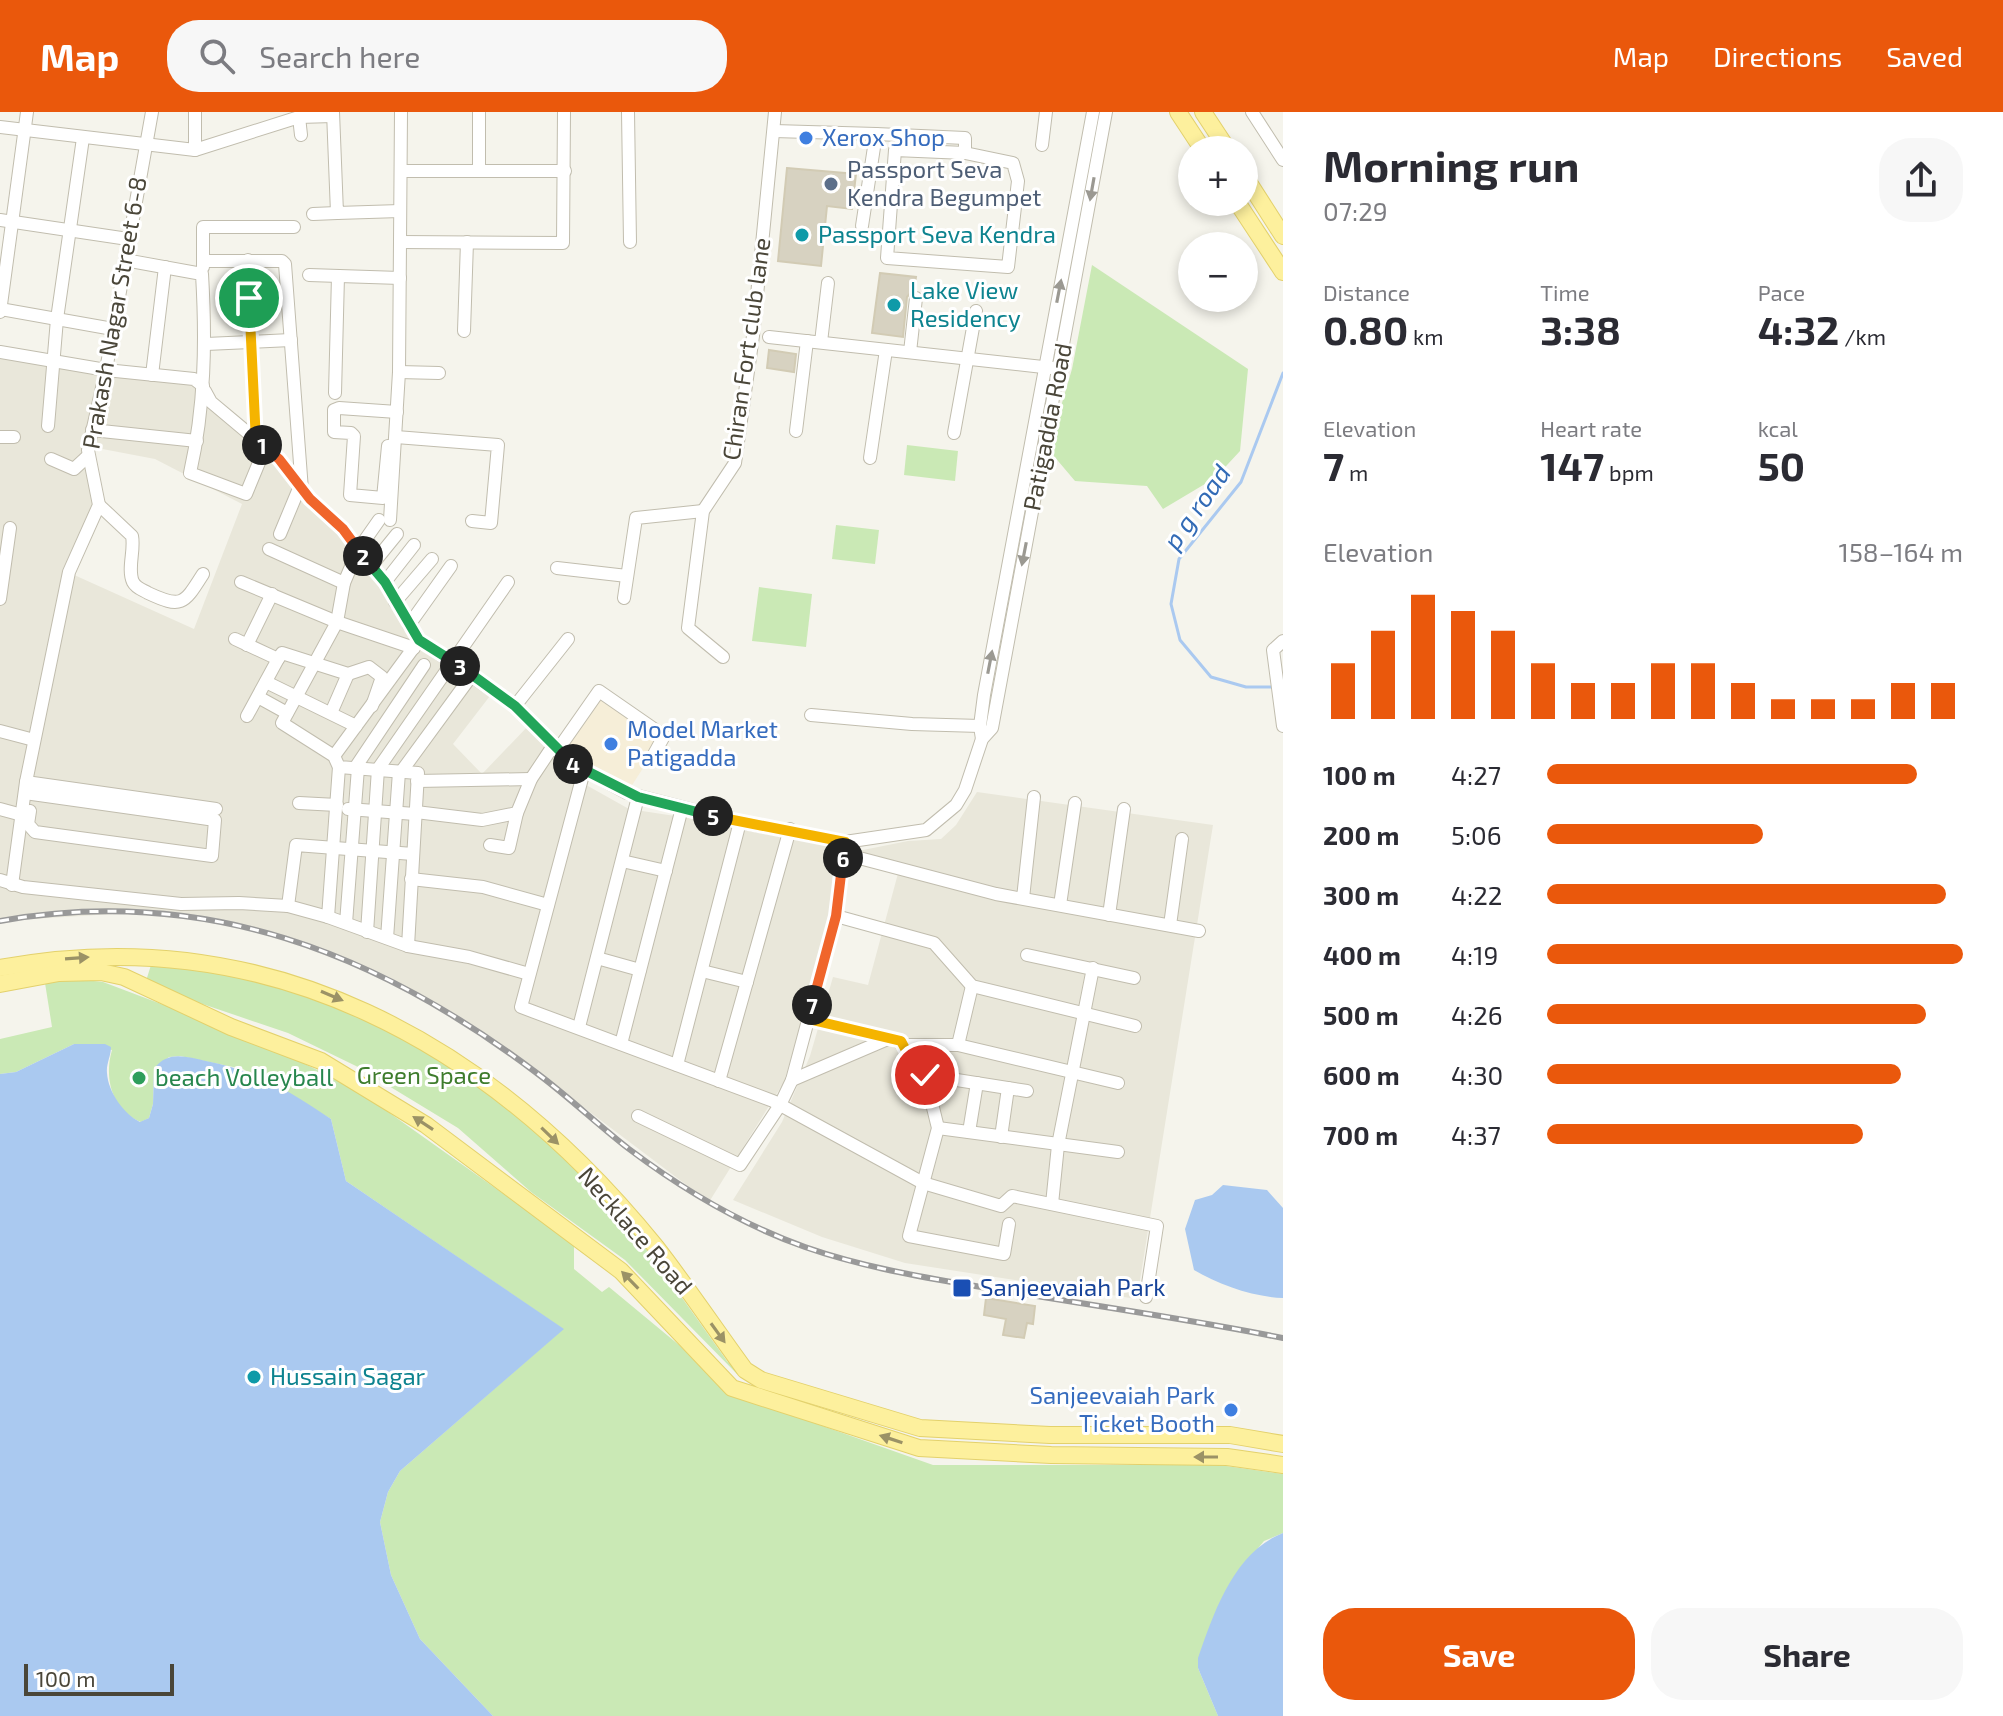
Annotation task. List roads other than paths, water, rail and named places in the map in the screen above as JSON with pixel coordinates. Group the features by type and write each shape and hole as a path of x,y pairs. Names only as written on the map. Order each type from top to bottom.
{"main road":[{"path":"1178,112 1194,136"},
{"path":"1203,112 1219,136"},
{"path":"1258,197 1283,236"},
{"path":"1246,216 1283,272"},
{"path":"124,977 126,956"},
{"name":"Necklace Road","path":"0,968 36,961 152,956 230,966 319,991 371,1012 468,1068 547,1132 655,1247 745,1370 761,1380 920,1428 1050,1435 1254,1438 1283,1444"},
{"name":"Necklace Road","path":"0,984 59,973 101,972 124,977 231,1027 321,1061 426,1125 621,1271 732,1388 919,1448 1051,1455 1250,1458 1283,1465"},
{"path":"732,1388 745,1370"},
{"path":"919,1448 920,1428"},
{"path":"1250,1458 1254,1438"}],"street":[{"path":"27,112 7,221 0,310 113,329"},
{"name":"Prakash Nagar Street 6-8","path":"99,505 88,456 152,112"},
{"path":"195,112 195,150"},
{"path":"388,498 399,372 401,112"},
{"path":"479,112 479,171"},
{"path":"400,242 563,243 564,112"},
{"path":"628,112 630,242"},
{"name":"Chiran Fort club lane","path":"723,657 688,628 703,511 735,463 753,336 775,112"},
{"path":"1042,145 1046,112"},
{"name":"Patigadda Road","path":"844,848 926,830 936,825 956,805 965,790 981,732 1002,596 1093,112"},
{"name":"Patigadda Road","path":"981,732 992,728 1106,112"},
{"path":"1252,112 1283,160"},
{"path":"0,127 195,150 278,118 333,114 337,213"},
{"path":"299,117 301,135"},
{"path":"774,131 829,136 876,134 965,138 965,153"},
{"path":"862,226 876,134"},
{"path":"48,426 57,319 83,138"},
{"path":"951,153 952,138"},
{"path":"895,150 951,153 1013,163 1018,172 1008,267 887,258 895,150"},
{"path":"401,171 565,171"},
{"path":"313,214 400,211"},
{"path":"7,221 128,239"},
{"path":"248,260 261,445 246,494 190,473 204,389 203,227 294,227"},
{"path":"464,331 467,242"},
{"path":"125,260 165,267 202,268 248,260 285,264 301,488 280,534"},
{"path":"152,375 165,267"},
{"path":"309,275 400,278"},
{"path":"335,393 338,276"},
{"path":"796,431 828,283"},
{"path":"910,352 916,298"},
{"path":"954,433 976,311"},
{"path":"769,337 1059,369"},
{"path":"206,344 291,340"},
{"path":"870,458 886,350"},
{"path":"0,352 106,370 194,379 211,402 261,445 343,529 385,582 409,625 414,648 424,665 440,677"},
{"path":"399,372 439,373"},
{"path":"388,498 350,495 354,436 333,431 334,410 394,412"},
{"path":"394,412 396,437 385,520 358,550 344,583 337,622 282,723 337,762 356,768 418,773 408,946"},
{"path":"92,430 197,441"},
{"path":"0,437 14,437"},
{"path":"396,437 498,445 491,523 472,521"},
{"path":"51,459 74,469 88,456"},
{"path":"203,574 188,598 177,603 171,604 137,587 132,578 132,536 99,505 69,572 34,740 28,790 6,883 181,904 288,906 408,946 469,957 529,974"},
{"path":"624,598 636,518 703,511"},
{"path":"0,599 10,528"},
{"path":"371,566 397,534"},
{"path":"385,582 414,545"},
{"path":"269,549 344,583"},
{"path":"395,602 432,559"},
{"path":"409,625 451,566"},
{"path":"557,568 627,576"},
{"path":"241,582 337,622 452,661 515,706 555,749 584,771 638,797 740,822 790,829 844,848 1023,898 1199,931"},
{"path":"367,932 378,769 508,582"},
{"path":"272,594 241,642 278,659"},
{"path":"1002,596 1016,598"},
{"path":"515,706 568,639"},
{"path":"1283,641 1273,650 1283,726"},
{"path":"328,917 337,807 337,762 358,724 414,648"},
{"path":"247,716 282,653 348,674 369,667 382,677 372,706"},
{"path":"346,923 356,768 424,665"},
{"path":"331,713 348,674"},
{"path":"387,938 400,772 472,675"},
{"path":"266,682 358,724 394,745"},
{"path":"384,688 417,711"},
{"path":"490,845 509,848 517,813 531,779 599,691 664,736 653,756"},
{"path":"258,697 287,713"},
{"path":"811,715 981,732"},
{"path":"0,731 34,740"},
{"path":"584,771 521,1007 780,1105 923,1183 1001,1206 1012,1196 1157,1226 1146,1297"},
{"path":"417,781 531,779"},
{"path":"28,790 174,809 216,809"},
{"path":"28,790 28,824 35,832 212,856 215,820 174,809"},
{"path":"579,1027 638,797"},
{"path":"1023,898 1034,797"},
{"path":"299,803 482,820 517,813"},
{"path":"1060,905 1075,803"},
{"path":"621,1044 682,808"},
{"path":"0,809 22,815"},
{"path":"1109,915 1124,809"},
{"path":"677,1065 740,822"},
{"path":"719,1081 790,829"},
{"path":"1170,925 1182,839"},
{"path":"288,906 296,845 413,854"},
{"path":"638,1116 740,1165 780,1105 792,1080 836,916 844,848"},
{"path":"622,861 666,871"},
{"path":"411,879 483,887 548,905"},
{"path":"330,891 410,897"},
{"path":"836,916 934,943 972,986 1135,1026"},
{"path":"1027,955 1134,978"},
{"path":"597,958 640,970"},
{"path":"1052,1204 1058,1145 1093,968"},
{"path":"702,971 747,982"},
{"path":"958,1045 972,986"},
{"path":"808,1019 890,1038 905,1045 958,1045 1118,1083"},
{"path":"792,1080 890,1038"},
{"path":"905,1045 917,1071 925,1075 1027,1091"},
{"path":"925,1075 938,1128 909,1236 1004,1254 1009,1224"},
{"path":"969,1132 977,1083"},
{"path":"1001,1137 1008,1088"},
{"path":"938,1128 1118,1152"}],"water":[{"name":"Hussain Sagar","path":"74,1044 105,1044 111,1047 107,1070 110,1088 123,1108 140,1122 149,1118 153,1104 154,1069 171,1057 224,1065 257,1076 286,1091 331,1119 346,1181 564,1329 400,1471 388,1492 380,1522 391,1575 420,1639 493,1716 0,1716 0,1074 16,1072"},
{"path":"1223,1185 1267,1190 1283,1208 1283,1298 1237,1289 1194,1270 1185,1229 1195,1200 1212,1195"},
{"path":"1283,1533 1283,1716 1218,1716 1198,1668 1204,1640 1219,1603 1239,1569 1251,1554"}],"waterway":[{"name":"p g road","path":"1275,687 1246,687 1211,677 1180,640 1171,604 1179,559 1241,482 1283,373"}],"railway":[{"path":"0,921 75,912 147,913 217,921 285,938 351,962 415,994 477,1031 538,1074 629,1149 670,1178 736,1217 782,1238 848,1260 914,1275 1283,1338"}],"place":[{"name":"Xerox Shop","path":"806,138"},
{"name":"Passport Seva Kendra Begumpet","path":"831,184"},
{"name":"Passport Seva Kendra","path":"802,235"},
{"name":"Lake View Residency","path":"894,305"},
{"name":"Model Market Patigadda","path":"611,744"},
{"name":"beach Volleyball","path":"139,1078"},
{"name":"Sanjeevaiah Park","path":"962,1288"},
{"name":"Hussain Sagar","path":"254,1377"},
{"name":"Sanjeevaiah Park Ticket Booth","path":"1231,1410"}],"park label":[{"name":"Green Space","path":"424,1076"}]}
